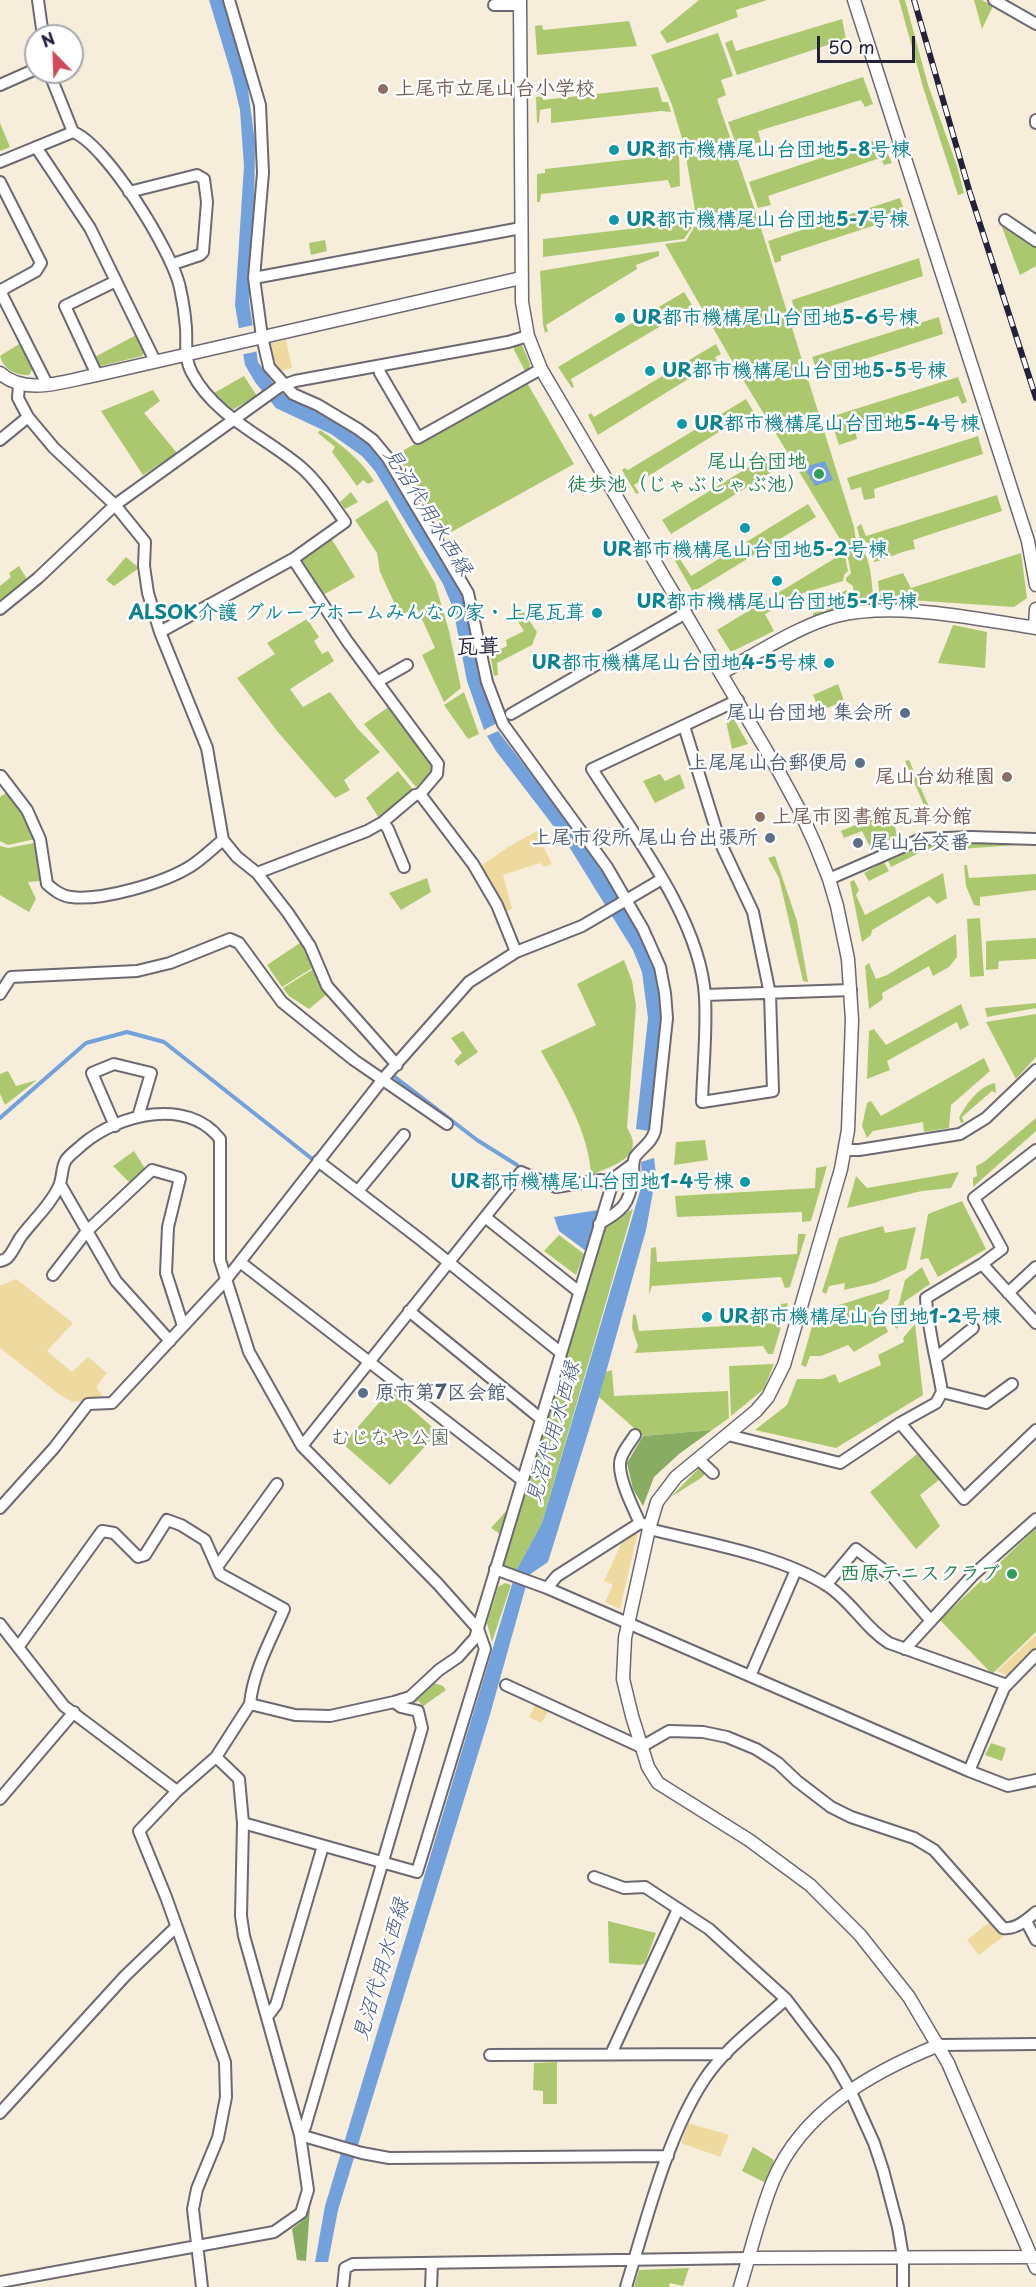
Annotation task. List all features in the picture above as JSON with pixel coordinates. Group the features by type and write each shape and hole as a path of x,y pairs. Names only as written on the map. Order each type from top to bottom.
{"street":[{"path":"38,0 41,24"},
{"path":"229,0 260,105 262,119 263,173 254,278 260,337 269,367 282,385 358,429 373,440 387,457 468,593 487,682 527,759 607,867 660,967 666,993 667,1018 655,1131 652,1142 635,1157 631,1194 627,1203 622,1210 599,1224"},
{"path":"854,0 1028,541 1036,585"},
{"path":"994,0 1036,24"},
{"path":"344,2287 344,2271 349,2264 903,2257 1034,2260 939,2045 909,1997 888,1968 837,1910 782,1863 658,1783 648,1767 623,1679 623,1652 627,1623 646,1526 657,1502 666,1488 768,1397 784,1365 845,1150 852,1063 851,990 848,959 829,879 799,809 738,700 541,369 528,336 523,314 521,278 520,2 494,5"},
{"path":"0,85 24,74"},
{"path":"54,84 73,132 88,142 129,192 172,264 180,286 186,327 186,354 191,372 202,389 233,418 303,469 345,522 292,559 160,632"},
{"path":"0,162 73,132"},
{"path":"36,147 90,228 155,361"},
{"path":"129,192 197,175 204,179 207,202 202,252 200,255 172,264"},
{"path":"0,182 41,263 36,271 3,290 2,295 47,384"},
{"path":"1005,220 1036,241"},
{"path":"254,278 521,228"},
{"path":"0,373 8,381 19,385 47,384 98,375 521,278"},
{"path":"98,375 65,306 116,281"},
{"path":"0,609 38,578 115,505 282,385 508,342 528,336"},
{"path":"379,367 380,374 418,438 541,369"},
{"path":"19,385 18,398 28,417 54,448 115,505 145,542 144,566 148,593 160,632 207,748 223,840 257,873 288,913 310,946 327,986 397,1065"},
{"path":"0,440 28,417"},
{"path":"257,873 367,831 415,795 420,794 437,774 438,764 347,641 292,559"},
{"path":"721,673 808,626 836,617 882,610 1035,628 1036,609"},
{"path":"505,716 686,613"},
{"path":"377,682 406,665"},
{"path":"684,726 720,842 753,912 770,994 773,1091 702,1102 705,995 700,965 688,931 662,879 592,769 738,700"},
{"path":"0,776 27,810 40,840 47,884 57,892 69,897 99,896 159,882 190,867 223,840"},
{"path":"420,794 473,864 497,905 516,952"},
{"path":"382,822 388,829 404,867"},
{"path":"829,879 921,839 970,837 1036,839"},
{"path":"0,1508 54,1448 88,1404 112,1403 225,1281 383,1079 469,982 516,952 582,926 662,879"},
{"path":"0,994 11,977 137,971 170,963 230,939 239,944 282,1002 354,1060 447,1125"},
{"path":"705,995 851,990"},
{"path":"115,1126 92,1073 114,1064 150,1073 138,1117"},
{"path":"845,1150 859,1150 960,1134 986,1118 1036,1070"},
{"path":"0,1261 7,1259 21,1237 50,1202 60,1184 67,1158 98,1132 148,1114 165,1113 190,1119 211,1128 220,1139 220,1260 249,1353 302,1446 438,1584 478,1629 484,1649 417,1872 243,1823"},
{"path":"358,1191 404,1135"},
{"path":"728,1435 840,1463 900,1423 936,1403 942,1392 937,1357 927,1323 926,1298 1002,1249 974,1198 1036,1150"},
{"path":"318,1161 449,1262 560,1352"},
{"path":"302,1446 521,1172 556,1187 600,1180 610,1181 633,1164"},
{"path":"53,1275 87,1231 152,1170 180,1178 168,1227 166,1273 183,1326"},
{"path":"250,1704 295,1715 330,1716 394,1702 410,1696 439,1670 458,1657 475,1638 611,1188 610,1181"},
{"path":"60,1184 116,1281 170,1341"},
{"path":"485,1217 578,1291"},
{"path":"240,1262 370,1360 522,1480"},
{"path":"982,1264 1036,1323"},
{"path":"1008,1293 1036,1267"},
{"path":"409,1311 540,1418"},
{"path":"937,1357 973,1328"},
{"path":"942,1392 986,1403 1012,1384"},
{"path":"900,1423 964,1499 1036,1430"},
{"path":"636,1435 622,1456 620,1464 628,1496 646,1526 773,1560 796,1570 826,1585 852,1606 879,1636 889,1643 1007,1685"},
{"path":"698,1459 713,1473"},
{"path":"217,1567 277,1484"},
{"path":"905,1649 973,1575 1036,1519"},
{"path":"19,1646 102,1531 114,1533 138,1557 145,1556 167,1520 181,1525 205,1540 220,1574 284,1609 261,1661 250,1704 216,1757 177,1791 139,1831 166,1897 225,2062 226,2097 218,2138 197,2189 193,2209 202,2287"},
{"path":"547,1588 557,1576 646,1526"},
{"path":"826,1585 856,1549 893,1577 931,1621"},
{"path":"495,1569 547,1588 969,1771 1008,1786 1036,1780"},
{"path":"750,1676 796,1570"},
{"path":"0,1624 64,1706 177,1791"},
{"path":"969,1771 1007,1685 1036,1655"},
{"path":"506,1685 642,1747"},
{"path":"300,2135 308,2117 422,1728 418,1711 401,1707 394,1702"},
{"path":"0,1798 74,1712"},
{"path":"642,1747 669,1731 680,1731 703,1732 756,1749 778,1763 831,1807 850,1817 914,1838 934,1850 1003,1928 1007,1929 1026,1921 1036,1912"},
{"path":"0,2282 274,2232 301,2213 308,2190 300,2135 244,1936 241,1916 243,1823 239,1779 216,1757"},
{"path":"267,2017 276,2005 323,1846"},
{"path":"594,1877 624,1888 645,1887 709,1929 786,1999 834,2062 850,2090 874,2143 883,2170 898,2227 903,2257 903,2287"},
{"path":"611,2055 678,1909"},
{"path":"1026,1921 1036,1939"},
{"path":"0,2113 121,1980 176,1927"},
{"path":"626,2287 668,2156 691,2103 705,2078 726,2054 786,1999"},
{"path":"740,2287 773,2182 785,2157 816,2118 850,2090 902,2061 939,2045 1036,2044"},
{"path":"490,2055 726,2054"},
{"path":"300,2135 389,2158 668,2156"},
{"path":"431,2287 432,2264"}],"green space":[{"path":"699,0 767,0 736,10 738,17 667,43 660,32"},
{"path":"899,0 905,0 928,85 957,166 964,193 958,195 923,87"},
{"path":"974,0 982,0 993,6 982,29"},
{"path":"842,19 846,39 737,75 725,43 732,40 736,51"},
{"path":"629,21 637,46 537,55 535,26 542,25 543,30"},
{"path":"718,33 733,76 721,80 726,95 717,99 760,225 854,527 856,541 868,561 874,602 855,603 853,586 846,581 851,573 846,549 736,368 665,244 686,241 697,222 684,145 672,105 651,55"},
{"path":"863,77 873,104 865,107 861,100 758,131 761,142 737,147 728,122"},
{"path":"658,87 662,102 668,102 671,112 661,111 551,123 551,108 540,110 537,123 536,97 542,96 543,100"},
{"path":"0,123 10,147 0,151"},
{"path":"881,138 892,163 884,165 880,158 768,196 771,205 758,208 749,182"},
{"path":"679,154 680,186 671,188 668,180 541,194 540,202 537,202 537,174 545,173 545,169"},
{"path":"900,198 906,215 781,256 781,261 775,263 768,241"},
{"path":"689,222 692,227 684,239 543,257 543,239"},
{"path":"1000,222 1036,247 1036,266 1020,275"},
{"path":"325,240 327,251 311,255 309,243"},
{"path":"659,251 659,256 636,265 637,269 546,325 548,331 545,333 540,271"},
{"path":"919,258 923,276 813,312 814,320 804,322 801,316 795,316 792,300"},
{"path":"684,292 697,313 692,315 688,310 571,379 574,387 572,388 558,367"},
{"path":"939,317 943,334 818,374 812,357"},
{"path":"138,334 146,350 142,356 97,367 93,358"},
{"path":"19,344 33,368 29,375 11,371 4,365 0,356"},
{"path":"716,344 721,354 715,357 717,361 598,435 588,415 591,413 594,417"},
{"path":"522,345 530,364 529,369 525,371 514,350 514,347"},
{"path":"244,376 257,396 232,410 214,393"},
{"path":"958,377 967,402 962,404 958,396 855,429 857,439 839,445 830,417"},
{"path":"526,381 574,464 446,535 397,454"},
{"path":"153,390 160,401 144,413 177,453 143,475 101,411"},
{"path":"746,399 755,414 748,418 746,415 634,485 639,493 636,494 622,470 625,468 628,470"},
{"path":"320,430 350,453 374,481 368,484 363,480 357,486 332,452 335,447 318,433"},
{"path":"978,436 983,454 874,489 875,498 864,500 861,487 851,490 847,478"},
{"path":"775,451 783,465 671,534 662,520"},
{"path":"351,492 358,502 345,509 340,502"},
{"path":"997,495 1002,511 913,540 915,549 879,561 874,562 868,543 860,539 857,527 861,524 866,536"},
{"path":"387,500 435,583 449,631 461,688 444,702 422,655 435,648 417,608 400,615 380,572 377,553 355,520"},
{"path":"808,504 816,517 693,592 674,559 678,556 691,576"},
{"path":"331,538 355,577 323,595 301,566 302,558"},
{"path":"844,551 848,571 843,581 803,593 765,614 774,631 731,652 717,630"},
{"path":"1021,553 1027,598 1014,607 880,598 878,581 903,573 911,588"},
{"path":"126,557 139,568 114,586 106,580"},
{"path":"19,566 27,579 0,602 0,586 11,577 9,573"},
{"path":"847,590 849,605 813,616 813,613 843,602 842,592"},
{"path":"520,607 537,632 532,645 497,663 498,675 494,676 490,654 507,646 506,640 524,631 511,611"},
{"path":"307,619 319,637 314,641 322,654 328,651 334,661 290,689 303,707 330,692 358,729 380,752 344,780 350,790 335,798 277,731 237,678 275,654 267,643"},
{"path":"953,625 987,632 985,668 938,663"},
{"path":"838,684 844,701 820,711 813,695"},
{"path":"464,692 479,734 468,739 444,705"},
{"path":"390,706 434,770 416,787 364,724"},
{"path":"731,714 748,744 732,749 726,721"},
{"path":"909,760 937,826 933,826 905,761"},
{"path":"398,771 415,792 379,818 366,798"},
{"path":"660,774 665,781 680,774 685,788 655,803 643,781"},
{"path":"8,792 24,813 35,839 8,845 0,841 0,797"},
{"path":"889,811 898,836 870,847 862,831 844,838 841,831"},
{"path":"34,843 40,881 28,882 36,899 29,912 0,895 0,846 8,848"},
{"path":"941,844 942,848 925,850 891,867 888,861 925,845"},
{"path":"959,844 1032,844 960,849"},
{"path":"775,856 797,921 808,982 803,981 779,878 768,858"},
{"path":"884,862 889,871 869,881 864,873"},
{"path":"964,865 967,865 969,878 1036,874 1036,890 980,897 980,906 974,905 966,886"},
{"path":"943,873 947,898 937,904 929,896 872,930 871,935 862,942 850,882 854,880 859,890 856,895 865,915"},
{"path":"427,878 431,892 401,910 389,893"},
{"path":"980,918 984,976 970,977 967,919"},
{"path":"956,934 957,957 949,967 933,976 929,966 882,993 883,999 869,1009 865,966 869,963 876,979 887,975"},
{"path":"1036,938 1036,959 999,961 998,969 986,970 986,941"},
{"path":"303,941 314,967 282,987 267,965"},
{"path":"624,960 632,981 636,1005 627,1128 633,1146 630,1153 617,1164 591,1175 580,1126 566,1095 541,1051 596,1025 577,984"},
{"path":"315,968 327,994 309,1009 289,996 283,988"},
{"path":"1036,1003 1036,1008 987,1017 985,1008"},
{"path":"961,1004 969,1025 960,1030 957,1022 887,1061 890,1070 867,1079 869,1031 874,1029 886,1045"},
{"path":"1036,1014 1036,1057 1016,1079 986,1022"},
{"path":"463,1031 478,1052 458,1066 454,1061 462,1053 451,1038"},
{"path":"984,1058 990,1071 951,1105 949,1128 924,1132 923,1122 873,1131 867,1138 862,1126 867,1103 871,1101 881,1116"},
{"path":"8,1071 16,1086 37,1080 5,1105 0,1094 0,1074"},
{"path":"995,1083 996,1093 992,1091 962,1117 964,1122 961,1123 959,1118 974,1096"},
{"path":"1036,1118 1036,1131 973,1187 973,1178 977,1176 976,1166 984,1162"},
{"path":"705,1140 708,1160 674,1165 676,1142"},
{"path":"134,1151 146,1170 130,1183 113,1166"},
{"path":"827,1166 811,1221 802,1222 802,1212 677,1217 675,1196 815,1188 816,1168"},
{"path":"959,1172 951,1188 922,1191 847,1208 856,1176 867,1188"},
{"path":"962,1201 986,1249 938,1277 928,1258 920,1260 928,1214"},
{"path":"633,1209 542,1523 516,1571 496,1565 503,1536 491,1528 508,1509 511,1512 597,1229"},
{"path":"883,1226 885,1233 916,1227 906,1269 875,1283 844,1290 845,1283 829,1286 826,1294 822,1292 839,1238"},
{"path":"798,1234 806,1234 790,1287 785,1288 781,1277 652,1286 649,1295 651,1248 656,1247 657,1262 797,1254"},
{"path":"559,1235 584,1254 576,1275 544,1251"},
{"path":"922,1267 930,1284 904,1302 905,1320 896,1329 888,1312 899,1304 905,1280"},
{"path":"890,1289 888,1299 878,1307 888,1332 854,1352 848,1345 821,1356 810,1356 806,1367 801,1365 815,1316 823,1310"},
{"path":"788,1303 773,1354 768,1354 763,1346 635,1353 638,1346 632,1328 633,1314 636,1315 639,1331 777,1323 781,1304"},
{"path":"915,1324 923,1395 836,1448 755,1430 787,1405 797,1379 822,1379 835,1374 839,1383 881,1365 878,1355 904,1342 903,1338"},
{"path":"774,1364 764,1389 731,1416 729,1366"},
{"path":"612,1370 614,1396 728,1391 729,1418 712,1430 643,1436 599,1397 605,1372"},
{"name":"むじなや公園","path":"390,1390 438,1432 390,1485 343,1444"},
{"path":"712,1430 679,1454 654,1477 643,1506 633,1489 627,1463 643,1436"},
{"path":"917,1454 940,1479 920,1495 940,1526 916,1549 870,1492"},
{"path":"699,1468 705,1474 671,1497"},
{"name":"西原テニスクラブ","path":"1036,1528 1036,1632 992,1674 940,1620"},
{"path":"505,1583 511,1585 492,1642 487,1623 498,1587"},
{"path":"434,1683 443,1686 446,1690 422,1707 419,1701 408,1705 405,1702"},
{"path":"991,1743 1006,1748 1002,1761 985,1755"},
{"path":"608,1921 656,1933 645,1963 640,1965 609,1963"},
{"path":"557,2062 557,2104 543,2104 543,2091 533,2090 534,2063"},
{"path":"753,2147 774,2160 766,2183 742,2171"},
{"path":"310,2208 306,2261 297,2260 292,2229 301,2222"},
{"path":"689,2268 683,2286 670,2283 669,2287 634,2287 639,2270"}],"sand":[{"path":"286,340 292,368 280,371 272,365 268,344"},
{"path":"541,829 539,839 552,864 544,867 540,863 503,875 512,909 504,912 490,879 481,866 508,847"},
{"path":"16,1279 73,1323 47,1351 72,1372 88,1357 107,1373 96,1387 105,1399 73,1402 60,1395 0,1348 0,1286"},
{"path":"638,1531 620,1609 605,1602 613,1585 604,1581 622,1542"},
{"path":"1036,1635 1036,1648 1007,1675 997,1671"},
{"path":"536,1703 547,1707 548,1712 541,1723 529,1717"},
{"path":"992,1920 1004,1936 979,1955 967,1940"},
{"path":"688,2123 729,2135 720,2157 681,2143"}],"water":[{"path":"209,0 223,0 247,82 255,142 254,225 249,301 258,362 275,386 289,399 334,418 373,446 383,460 461,592 470,620 482,688 497,723 484,730 467,681 453,608 443,584 375,471 362,456 331,434 276,408 255,382 245,365 235,305 244,166 240,110"},
{"name":"尾山台団地 徒歩池（じゃぶじゃぶ池）","path":"825,461 833,480 815,486 804,467"},
{"path":"498,731 571,826 620,898 654,965 663,1015 649,1131 636,1129 648,1018 642,972 633,950 568,845 487,736"},
{"path":"654,1158 656,1175 646,1230 599,1397 548,1562 529,1575 489,1718 338,2210 328,2262 315,2262 325,2206 516,1571 542,1523 640,1191 641,1162"},
{"path":"598,1210 586,1251 559,1231 554,1217"}],"pier":[{"path":"254,325 259,351 240,355 235,329"}],"waterway":[{"path":"0,1118 86,1043 127,1032 164,1042 311,1158"},
{"path":"395,1077 477,1140 517,1165"}],"railway":[{"path":"914,0 970,193 1036,398"}],"place":[{"name":"上尾市立尾山台小学校","path":"383,89"},
{"name":"UR都市機構尾山台団地5-8号棟","path":"614,150"},
{"name":"UR都市機構尾山台団地5-7号棟","path":"614,220"},
{"name":"UR都市機構尾山台団地5-6号棟","path":"620,318"},
{"name":"UR都市機構尾山台団地5-5号棟","path":"650,371"},
{"name":"UR都市機構尾山台団地5-4号棟","path":"682,424"},
{"name":"尾山台団地 徒歩池（じゃぶじゃぶ池）","path":"819,474"},
{"name":"UR都市機構尾山台団地5-2号棟","path":"745,528"},
{"name":"UR都市機構尾山台団地5-1号棟","path":"777,581"},
{"name":"ALSOK介護 グループホームみんなの家・上尾瓦葺","path":"597,613"},
{"name":"UR都市機構尾山台団地4-5号棟","path":"829,663"},
{"name":"尾山台団地 集会所","path":"905,713"},
{"name":"上尾尾山台郵便局","path":"860,763"},
{"name":"尾山台幼稚園","path":"1007,777"},
{"name":"上尾市図書館瓦葺分館","path":"760,817"},
{"name":"上尾市役所 尾山台出張所","path":"770,838"},
{"name":"尾山台交番","path":"858,843"},
{"name":"UR都市機構尾山台団地1-4号棟","path":"745,1182"},
{"name":"UR都市機構尾山台団地1-2号棟","path":"707,1317"},
{"name":"原市第7区会館","path":"363,1393"},
{"name":"西原テニスクラブ","path":"1012,1574"}],"district":[{"name":"瓦葺","path":"478,648"}],"water label":[{"name":"見沼代用水西縁","path":"427,512"},
{"name":"見沼代用水西縁","path":"554,1433"},
{"name":"見沼代用水西緑","path":"382,1970"}]}
